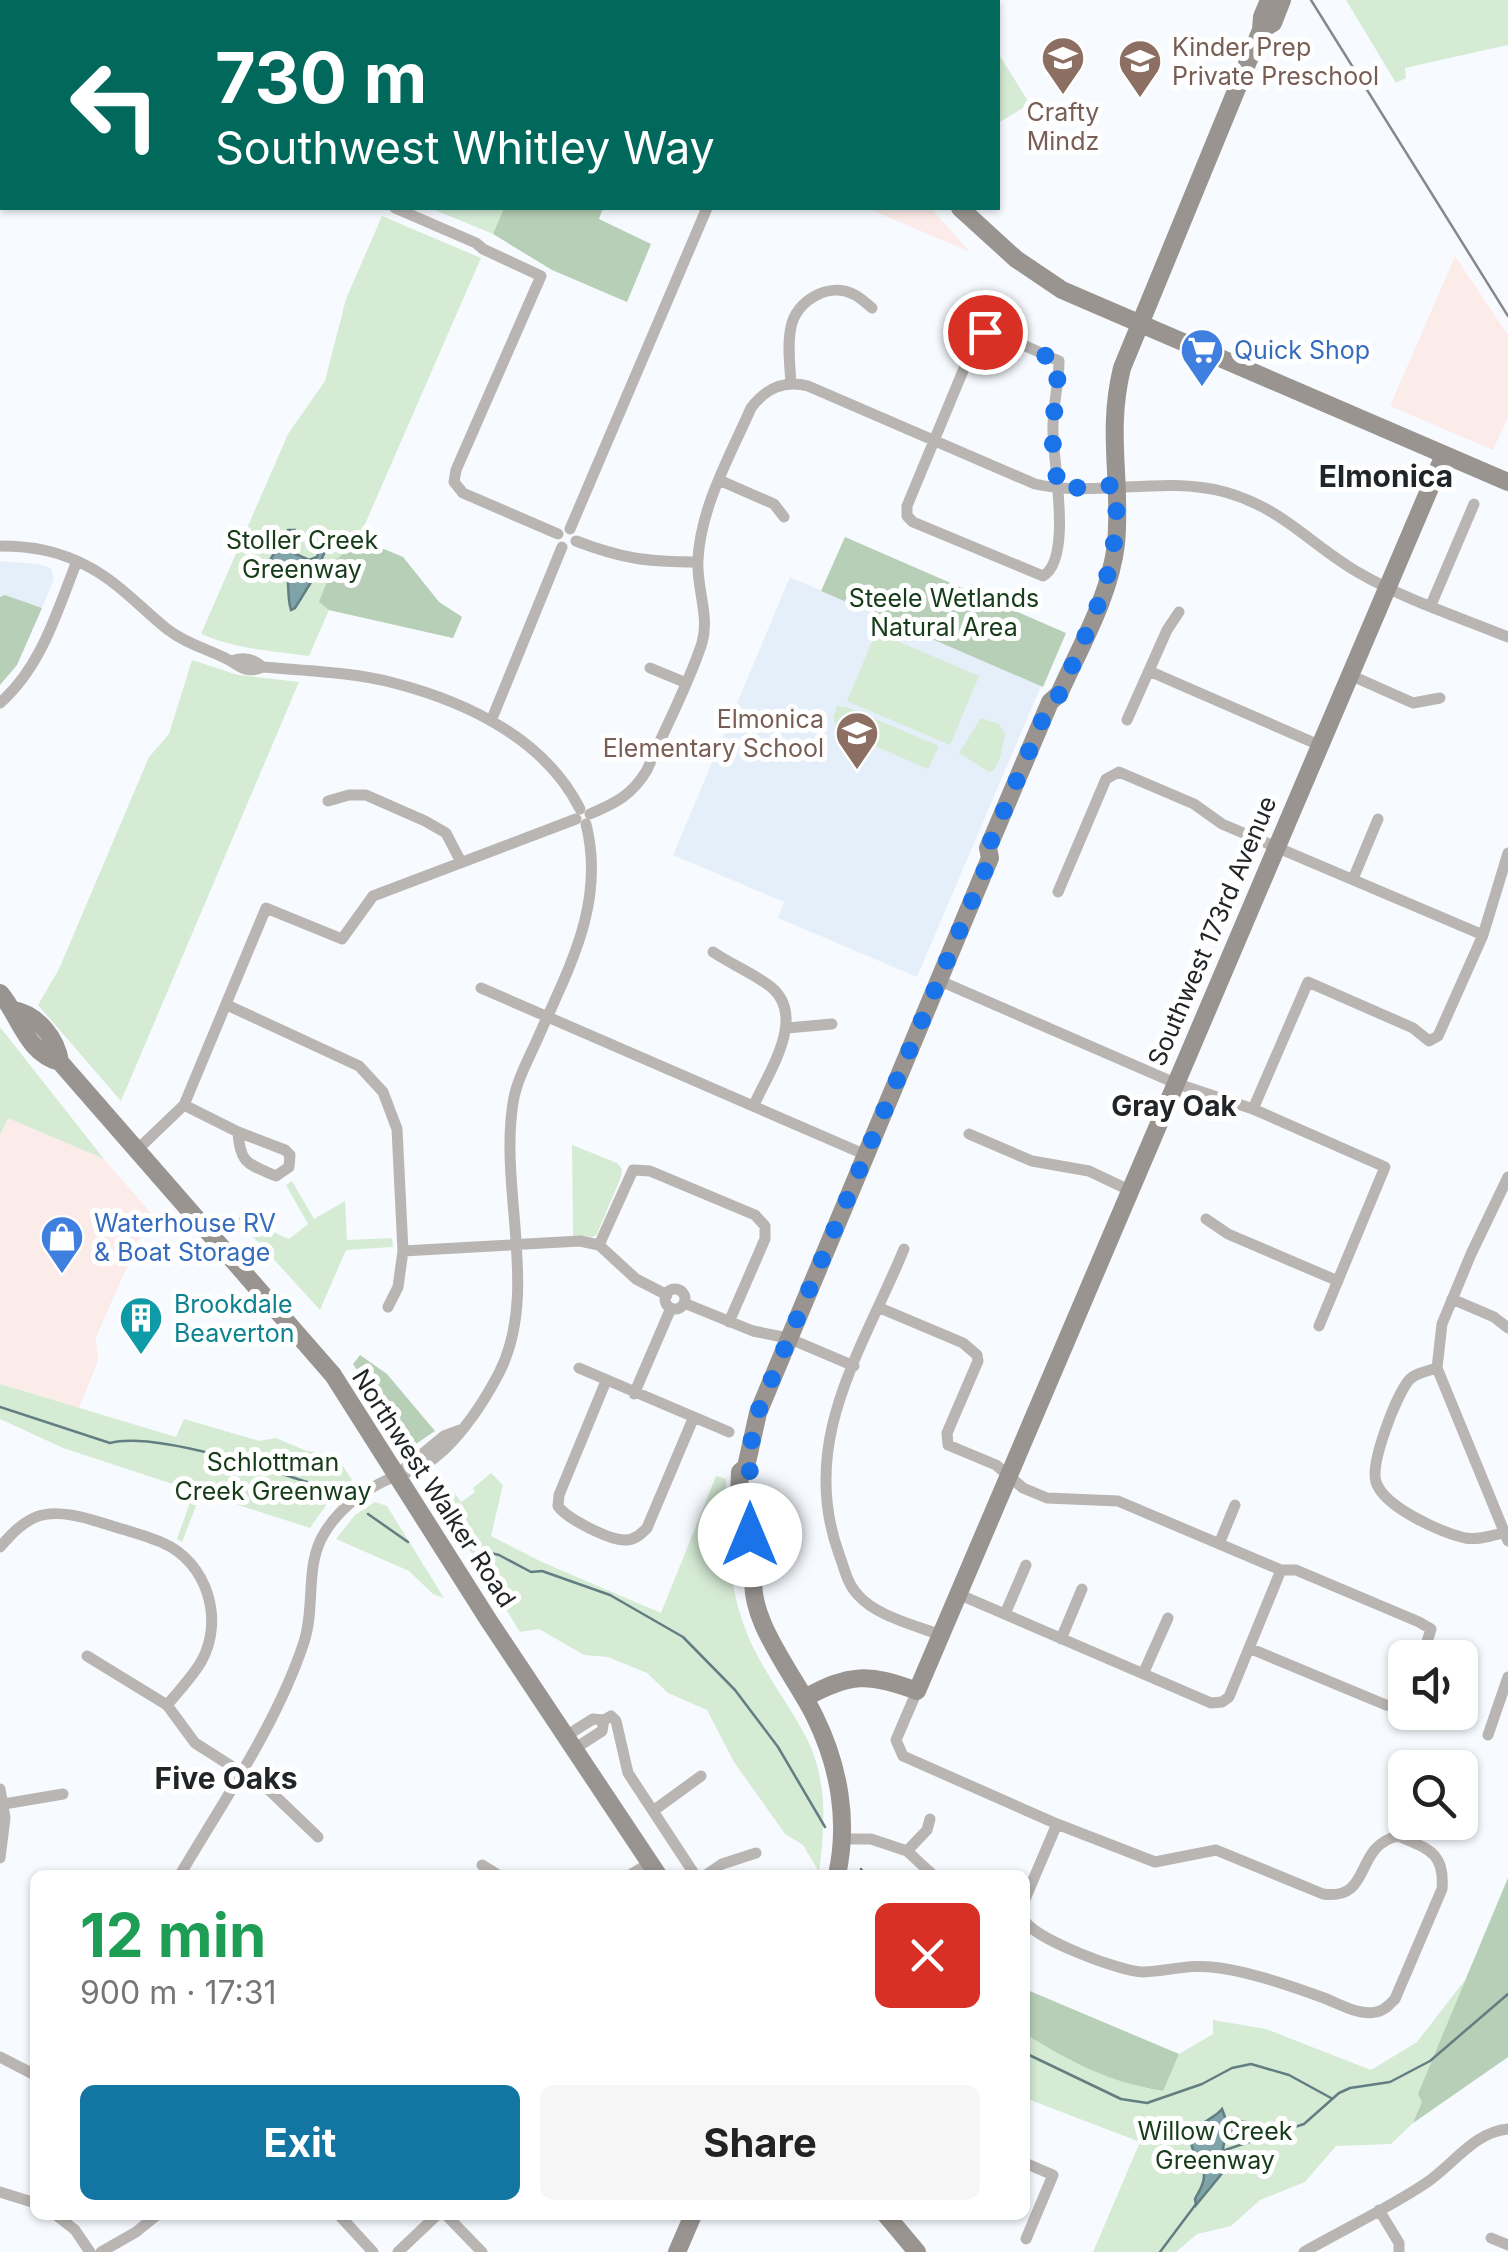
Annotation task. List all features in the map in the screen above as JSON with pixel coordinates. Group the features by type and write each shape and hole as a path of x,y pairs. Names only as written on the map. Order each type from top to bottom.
{"main road":[{"path":"838,1870 842,1840 837,1778 805,1698 771,1640 752,1580 744,1574 739,1533 740,1472 746,1466 758,1412 788,1338 990,858 988,848 1050,702 1060,694 1113,563 1118,518 1112,442 1116,392 1140,324 1261,30 1269,0"},
{"path":"1261,30 1273,23 1282,0"},
{"path":"962,210 1032,272 1062,290 1508,482"},
{"name":"Southwest 173rd Avenue","path":"917,1691 1444,455"},
{"name":"Northwest Walker Road","path":"0,993 14,1010 18,1026 47,1058 60,1062 333,1375 654,1869"},
{"path":"805,1698 834,1683 860,1676 881,1678 917,1691"},
{"path":"677,2252 691,2220"},
{"path":"890,2220 917,2252"}],"street":[{"path":"400,210 541,276 454,482 464,493 616,557 645,562 698,562"},
{"path":"490,720 706,210"},
{"path":"790,384 790,330 807,301 836,290 853,293 872,308"},
{"path":"994,332 1059,362 1052,436 1058,489 1059,544 1050,572 1038,575 912,522 907,516 907,506 977,337 994,332"},
{"path":"137,1150 184,1105 266,908 342,939 373,896 583,817 620,801 636,788 703,640 705,613 698,593 698,562 702,530 719,480 751,408 760,396 775,387 808,386 1035,484 1058,489 1181,484 1244,498 1282,516 1334,558 1388,587 1508,637"},
{"path":"719,480 774,504 784,517"},
{"path":"1431,606 1474,504"},
{"path":"0,546 54,552 77,561 115,583 184,641 232,661 239,658 256,661 262,667 394,683 490,720 538,752 564,779 583,817 592,861 590,905 581,936 513,1099 510,1131 517,1314 510,1343 488,1392 453,1443 427,1462 355,1499 324,1534 312,1567 310,1620 303,1645 270,1718 183,1870"},
{"path":"0,702 15,690 40,652 77,561"},
{"path":"1127,720 1167,630 1179,612"},
{"path":"650,668 684,682"},
{"path":"1149,670 1319,745"},
{"path":"1350,676 1413,703 1440,698"},
{"path":"1058,892 1106,779 1119,772 1194,804 1222,824 1483,935"},
{"path":"328,801 349,794 366,795 426,821 446,833 461,862"},
{"path":"1353,880 1378,819"},
{"path":"1254,1109 1308,982 1413,1028 1430,1041 1444,1026 1483,935 1508,852"},
{"path":"713,952 774,989 784,1005 786,1028 754,1104"},
{"path":"938,980 1385,1167 1319,1326"},
{"path":"482,988 866,1154"},
{"path":"227,1005 359,1066 384,1092 397,1129 404,1251 398,1287 388,1308"},
{"path":"786,1028 832,1024"},
{"path":"184,1105 285,1150 290,1155 289,1167 276,1176 248,1164 239,1152 238,1132"},
{"path":"969,1134 1032,1161 1089,1171 1130,1190"},
{"path":"598,1245 633,1170 650,1171 755,1215 765,1226 764,1239 729,1322"},
{"path":"1437,1368 1414,1376 1406,1386 1378,1451 1376,1482 1383,1495 1401,1510 1465,1538 1506,1537 1437,1368 1442,1324 1508,1178"},
{"path":"1206,1219 1228,1234 1338,1281"},
{"path":"404,1251 580,1242 598,1245 636,1278 666,1295"},
{"path":"904,1249 835,1412 824,1485 831,1531 859,1598 940,1635"},
{"path":"679,1290 684,1303 671,1308 666,1295 679,1290"},
{"path":"1452,1298 1508,1328"},
{"path":"684,1303 729,1322 788,1338 854,1366"},
{"path":"634,1394 671,1308"},
{"path":"880,1308 963,1343 977,1355 975,1369 947,1433 948,1445 996,1465 1023,1488 1047,1498 1118,1501 1281,1570 1296,1570 1432,1629 1428,1640"},
{"path":"579,1368 729,1432"},
{"path":"606,1381 558,1495 558,1506 570,1518 626,1540 638,1537 646,1528 693,1419"},
{"path":"1219,1544 1235,1505"},
{"path":"0,1547 37,1516 66,1515 164,1543 193,1565 203,1577 208,1594 208,1646 202,1660 167,1704"},
{"path":"1005,1614 1026,1565"},
{"path":"958,1594 1211,1703 1228,1697 1281,1570"},
{"path":"1061,1638 1082,1588"},
{"path":"1144,1674 1168,1618"},
{"path":"1249,1648 1388,1705"},
{"path":"87,1656 167,1704 194,1743 270,1790 318,1837"},
{"path":"1488,1735 1508,1677"},
{"path":"917,1691 896,1740 904,1756 1154,1862 1216,1850 1334,1896 1357,1882 1375,1846 1398,1836 1428,1849 1444,1871 1442,1889 1394,2000 1373,2014 1222,1968 1184,1965 1143,1972 1119,1968 1036,1933 1030,1926"},
{"path":"570,1743 592,1719 611,1716 616,1721 628,1773 692,1870"},
{"path":"653,1811 701,1776"},
{"path":"0,1789 4,1804 0,1858"},
{"path":"4,1804 63,1794"},
{"path":"907,1852 926,1830 930,1819"},
{"path":"1030,1888 1058,1824"},
{"path":"842,1840 871,1838 907,1852 927,1870"},
{"path":"713,1870 756,1852"},
{"path":"482,1865 490,1870"},
{"path":"0,2057 30,2072"},
{"path":"1304,2252 1428,2182 1480,2137 1493,2130 1508,2129"},
{"path":"1026,2239 1053,2175 1030,2165"},
{"path":"0,2192 30,2202"},
{"path":"1379,2210 1399,2243 1400,2252"},
{"path":"62,2220 75,2230 90,2252"},
{"path":"101,2252 151,2220"},
{"path":"344,2220 373,2252"},
{"path":"398,2252 432,2220"},
{"path":"451,2220 482,2252"},
{"path":"1491,2238 1508,2245"}],"shaded area":[{"path":"872,210 933,210 970,252"},
{"path":"1455,256 1508,335 1508,417 1493,450 1390,406"},
{"path":"0,561 51,568 54,579 42,608 5,595 0,597"},
{"name":"Elmonica Elementary School","path":"790,577 1041,686 917,977 778,918 784,902 673,855"},
{"name":"Waterhouse RV & Boat Storage","path":"8,1118 104,1159 151,1213 96,1337 98,1361 79,1408 0,1384 0,1135"}],"green space":[{"path":"1346,0 1508,0 1508,45 1405,68 1406,78 1396,83"},
{"path":"1000,56 1030,104 1000,122"},
{"path":"435,210 503,210 493,234"},
{"path":"503,210 602,210 599,219 651,244 627,302 552,270 493,234"},
{"name":"Stoller Creek Greenway","path":"382,216 481,258 359,538 403,557 439,602 462,617 453,638 329,610 309,656 241,646 201,634 288,434 325,381 346,299"},
{"name":"Steele Wetlands Natural Area","path":"845,537 1066,633 1043,687 821,591"},
{"path":"359,539 403,557 439,602 462,617 453,638 329,610 319,602 335,561"},
{"path":"5,595 42,608 17,665 0,685 0,597"},
{"path":"876,632 979,676 950,745 847,701"},
{"path":"192,660 238,675 299,682 121,1101 38,1005 59,969 149,757 169,734"},
{"path":"837,706 939,746 928,769 854,737 846,755 834,737 839,734 833,718"},
{"path":"981,718 999,724 1005,734 1000,758 989,772 959,753"},
{"path":"0,1027 104,1159 8,1118 0,1135"},
{"path":"572,1145 617,1163 622,1169 593,1237 573,1236"},
{"path":"292,1181 314,1219 345,1201 347,1240 392,1238 393,1247 346,1250 320,1310 246,1229 235,1227 239,1217 289,1239 308,1224 286,1185"},
{"path":"360,1355 387,1374 435,1431 413,1446 404,1444 353,1364"},
{"name":"Schlottman Creek Greenway","path":"0,1384 176,1437 184,1419 259,1441 276,1438 307,1451 335,1454 352,1480 329,1501 310,1528 201,1493 182,1542 177,1539 194,1491 63,1448 0,1419"},
{"path":"491,1473 503,1485 491,1536 661,1613 716,1476 726,1479 728,1545 739,1610 755,1651 806,1737 818,1769 823,1821 819,1870 803,1845 785,1834 734,1762 707,1710 668,1693 647,1673 608,1657 584,1655 539,1629 520,1632 437,1497 451,1488 461,1502 475,1492 473,1488"},
{"name":"Schlottman Creek Greenway","path":"375,1502 387,1506 444,1598 433,1594 409,1571 336,1539 355,1515"},
{"name":"Willow Creek Greenway","path":"1508,1878 1508,2057 1413,2123 1391,2144 1336,2146 1305,2182 1260,2200 1231,2226 1197,2234 1176,2252 1093,2252 1140,2142 1030,2100 1030,2037 1107,2076 1162,2091 1179,2054 1213,2034 1213,2020 1266,2029 1371,2070 1417,2042 1465,1980"},
{"path":"1508,1878 1508,2057 1413,2123 1422,2102 1418,2094"},
{"path":"1030,1991 1179,2054 1163,2091 1091,2070 1030,2037"}],"water":[{"path":"288,530 294,530 288,540 289,551 309,560 317,557 322,539 329,541 315,576 291,610 284,565 270,560"},
{"path":"1222,2109 1226,2120 1245,2122 1236,2134 1225,2139 1224,2171 1196,2205 1204,2176 1192,2148 1192,2136"}],"waterway":[{"path":"0,1407 110,1443 159,1443 190,1449 340,1493"},
{"path":"368,1514 408,1542"},
{"path":"469,1548 499,1555 531,1572 542,1571 610,1595 683,1637 735,1690 778,1747 825,1827"},
{"path":"1222,2151 1304,2124 1339,2093 1390,2082 1430,2061 1508,1994"},
{"path":"1030,2055 1121,2099 1147,2103 1251,2064 1289,2075 1331,2098"},
{"path":"1160,2252 1196,2204"}],"tram line":[{"path":"1311,0 1508,316"}],"place":[{"name":"Crafty Mindz","path":"1063,96"},
{"name":"Kinder Prep Private Preschool","path":"1140,99"},
{"name":"Quick Shop","path":"1202,388"},
{"name":"Elmonica Elementary School","path":"857,771"},
{"name":"Waterhouse RV & Boat Storage","path":"62,1275"},
{"name":"Brookdale Beaverton","path":"141,1356"}],"district":[{"name":"Elmonica","path":"1386,476"},
{"name":"Gray Oak","path":"1174,1106"},
{"name":"Five Oaks","path":"226,1778"}],"route":[{"path":"750,1535 752,1474 746,1466 758,1412 990,858 988,848 1050,702 1060,694 1113,563 1118,518 1116,485 1058,489 1052,436 1059,362 994,332 985,332"}]}
